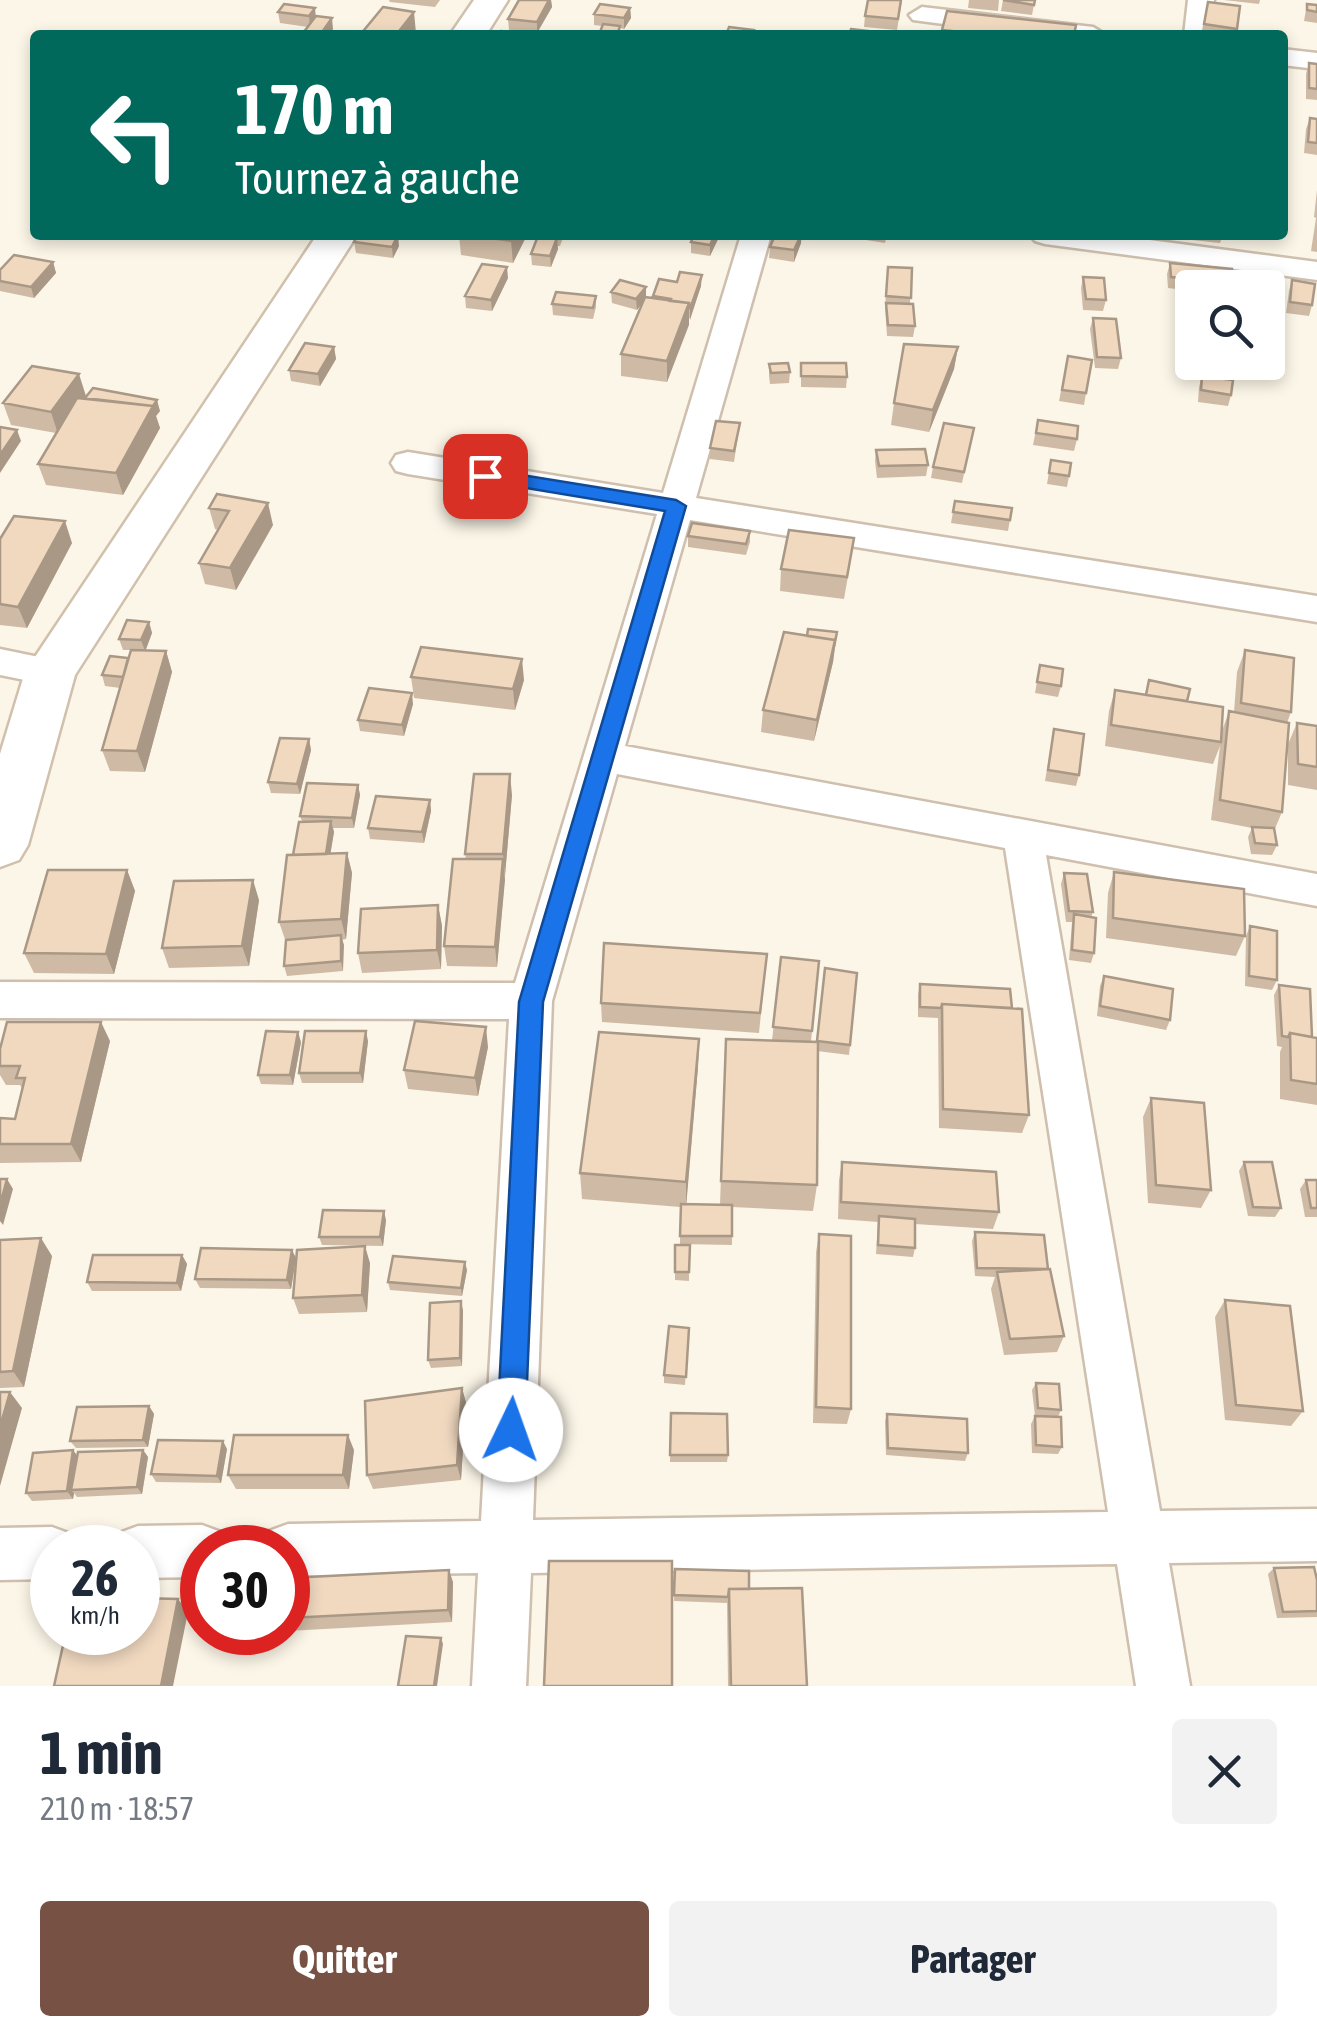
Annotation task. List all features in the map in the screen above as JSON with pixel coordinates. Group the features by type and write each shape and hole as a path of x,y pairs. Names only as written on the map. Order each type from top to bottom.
{"main road":[{"path":"471,30 492,0"},
{"path":"0,844 50,672 334,240"}],"street":[{"path":"1197,30 1200,0"},
{"path":"922,17 1046,30"},
{"path":"1288,58 1317,61"},
{"path":"499,1686 531,1002 755,240"},
{"path":"1083,240 1317,271"},
{"path":"408,464 1317,608"},
{"path":"0,662 50,672"},
{"path":"603,757 1317,890"},
{"path":"1023,835 1163,1686"},
{"path":"0,1000 531,1002"},
{"path":"310,1550 1317,1535"},
{"path":"0,1554 30,1553"}],"building":[{"path":"519,0 549,0 537,22 508,19"},
{"path":"868,0 901,0 898,19 865,16"},
{"path":"1003,0 1035,0 1034,5"},
{"path":"1208,2 1240,6 1237,29 1204,24"},
{"path":"284,4 315,8 309,16 278,12"},
{"path":"600,4 630,8 624,18 594,14"},
{"path":"1307,4 1317,5 1317,12 1307,10"},
{"path":"383,7 414,12 400,30 364,30"},
{"path":"947,11 1076,25 1075,30 942,30"},
{"path":"316,16 332,18 324,30 305,30"},
{"path":"603,24 620,26 619,30 601,30"},
{"path":"1309,63 1317,64 1317,89 1309,88"},
{"path":"1310,118 1317,119 1317,143 1308,142"},
{"path":"355,240 396,240 392,247"},
{"path":"536,240 556,240 550,256 531,254"},
{"path":"692,240 712,240 710,245"},
{"path":"773,240 799,240 794,250 770,247"},
{"path":"14,255 53,262 31,287 0,281 0,270"},
{"path":"1170,263 1232,269 1175,270 1175,277 1171,277"},
{"path":"482,264 507,267 491,300 465,296"},
{"path":"888,267 912,268 911,298 886,296"},
{"path":"680,272 702,275 690,309 689,303 653,296 659,279 677,282"},
{"path":"1083,277 1104,278 1106,300 1086,299"},
{"path":"620,280 646,287 636,299 611,292"},
{"path":"1292,280 1315,284 1312,305 1290,302"},
{"path":"556,292 596,296 593,308 552,304"},
{"path":"645,297 689,303 667,361 621,354"},
{"path":"886,303 913,304 915,326 888,325"},
{"path":"1093,318 1116,319 1121,358 1097,357"},
{"path":"305,343 334,347 318,374 289,370"},
{"path":"904,344 958,347 933,410 894,403"},
{"path":"1068,356 1092,360 1086,393 1062,390"},
{"path":"788,363 790,372 771,373 769,364"},
{"path":"801,363 846,363 847,377 801,376"},
{"path":"32,366 79,374 51,412 3,403"},
{"path":"1202,380 1233,380 1231,395 1201,390"},
{"path":"93,388 157,400 153,406 85,398"},
{"path":"77,398 153,406 116,473 38,464"},
{"path":"1038,420 1078,426 1077,439 1036,433"},
{"path":"716,421 740,423 734,451 710,448"},
{"path":"944,423 974,428 964,472 933,467"},
{"path":"0,427 17,430 0,455"},
{"path":"925,449 928,465 879,466 876,450"},
{"path":"1051,460 1071,463 1069,476 1049,473"},
{"path":"217,494 268,503 230,568 199,563 229,511 209,508"},
{"path":"955,501 1012,508 1010,520 953,512"},
{"path":"14,516 65,521 18,607 0,604 0,539"},
{"path":"692,523 750,531 746,544 688,536"},
{"path":"789,530 854,538 847,577 781,569"},
{"path":"127,620 149,622 141,640 119,639"},
{"path":"808,629 837,632 834,647 835,640 807,636"},
{"path":"784,632 835,640 817,720 763,710"},
{"path":"421,647 522,659 513,689 411,677"},
{"path":"131,650 166,651 137,751 102,750"},
{"path":"1245,650 1294,658 1291,712 1241,703"},
{"path":"110,656 128,658 123,677 102,675"},
{"path":"1040,665 1063,669 1061,686 1037,682"},
{"path":"1149,680 1190,689 1187,701 1146,695"},
{"path":"369,688 412,693 402,725 358,720"},
{"path":"1115,690 1223,707 1221,742 1111,725"},
{"path":"1229,711 1289,723 1282,812 1220,800"},
{"path":"1297,723 1317,726 1317,767 1298,764"},
{"path":"1054,729 1084,734 1079,775 1048,770"},
{"path":"280,738 309,739 297,784 268,782"},
{"path":"474,774 510,774 503,854 465,854"},
{"path":"307,783 358,785 352,818 300,816"},
{"path":"376,796 430,800 422,832 368,828"},
{"path":"331,821 326,854 293,855 299,822"},
{"path":"1252,827 1274,828 1277,845 1255,843"},
{"path":"347,853 341,919 279,922 287,855"},
{"path":"453,859 503,859 495,947 444,946"},
{"path":"48,870 127,870 106,954 24,953"},
{"path":"1114,872 1244,889 1245,936 1113,918"},
{"path":"1064,873 1087,874 1093,912 1069,911"},
{"path":"253,880 242,946 162,948 174,881"},
{"path":"438,905 437,950 358,953 361,909"},
{"path":"1074,914 1096,918 1094,953 1072,950"},
{"path":"1250,926 1277,931 1277,980 1249,976"},
{"path":"341,935 341,961 284,966 286,940"},
{"path":"604,943 767,954 760,1013 601,1003"},
{"path":"781,957 819,961 812,1031 773,1027"},
{"path":"825,968 857,973 850,1045 817,1041"},
{"path":"1104,976 1173,989 1170,1020 1100,1006"},
{"path":"920,984 1010,989 1012,1008 942,1004 941,1008 920,1007"},
{"path":"1279,985 1310,989 1312,1037 1290,1033 1288,1037 1282,1036"},
{"path":"942,1004 1022,1009 1029,1115 943,1109"},
{"path":"415,1021 486,1027 475,1078 404,1070"},
{"path":"7,1022 101,1022 71,1144 0,1144 0,1118 15,1119 25,1078 16,1078 20,1066 0,1066"},
{"path":"266,1031 298,1032 290,1075 258,1075"},
{"path":"305,1031 366,1031 360,1073 299,1073"},
{"path":"599,1032 699,1039 686,1182 580,1173"},
{"path":"1290,1033 1317,1038 1317,1084 1291,1080"},
{"path":"726,1039 818,1042 817,1185 721,1181"},
{"path":"1151,1098 1204,1103 1211,1190 1156,1185"},
{"path":"842,1162 996,1172 999,1212 841,1202"},
{"path":"1244,1162 1272,1162 1281,1208 1253,1207"},
{"path":"0,1179 7,1179 0,1205"},
{"path":"1306,1180 1317,1180 1317,1208 1311,1208"},
{"path":"681,1204 732,1205 732,1236 680,1236"},
{"path":"323,1210 384,1211 380,1237 319,1237"},
{"path":"879,1216 915,1219 915,1248 878,1245"},
{"path":"975,1232 1044,1235 1048,1269 977,1268"},
{"path":"819,1234 851,1236 851,1409 816,1407"},
{"path":"41,1238 13,1371 0,1372 0,1240"},
{"path":"675,1245 690,1245 689,1272 675,1272"},
{"path":"365,1246 362,1295 293,1298 297,1250"},
{"path":"201,1248 292,1250 287,1280 195,1279"},
{"path":"93,1255 182,1255 177,1283 87,1282"},
{"path":"393,1256 465,1262 461,1288 388,1282"},
{"path":"1050,1269 1064,1336 1010,1339 997,1272"},
{"path":"1225,1300 1290,1306 1303,1411 1236,1405"},
{"path":"461,1301 460,1358 428,1360 430,1303"},
{"path":"669,1326 689,1328 686,1377 664,1375"},
{"path":"1036,1383 1059,1384 1061,1410 1038,1408"},
{"path":"462,1388 457,1465 367,1475 365,1401"},
{"path":"0,1392 10,1392 0,1427"},
{"path":"149,1406 143,1440 70,1441 77,1407"},
{"path":"671,1413 727,1414 728,1455 670,1455"},
{"path":"887,1414 967,1419 968,1453 888,1448"},
{"path":"1035,1416 1061,1417 1062,1447 1036,1445"},
{"path":"234,1435 348,1435 343,1475 228,1475"},
{"path":"158,1440 223,1441 217,1476 151,1474"},
{"path":"73,1450 67,1491 26,1493 33,1453"},
{"path":"143,1450 137,1487 71,1490 78,1452"},
{"path":"549,1561 672,1561 672,1686 544,1686"},
{"path":"1314,1567 1317,1611 1283,1612 1274,1568"},
{"path":"675,1569 749,1571 749,1589 729,1589 728,1597 674,1595"},
{"path":"449,1570 448,1610 310,1617 310,1577"},
{"path":"802,1588 807,1686 731,1686 729,1589"},
{"path":"160,1599 178,1599 161,1686 54,1686 61,1655 160,1655"},
{"path":"406,1636 441,1638 434,1686 398,1686"}],"route":[{"path":"485,476 676,506 531,1002 511,1430"}]}
